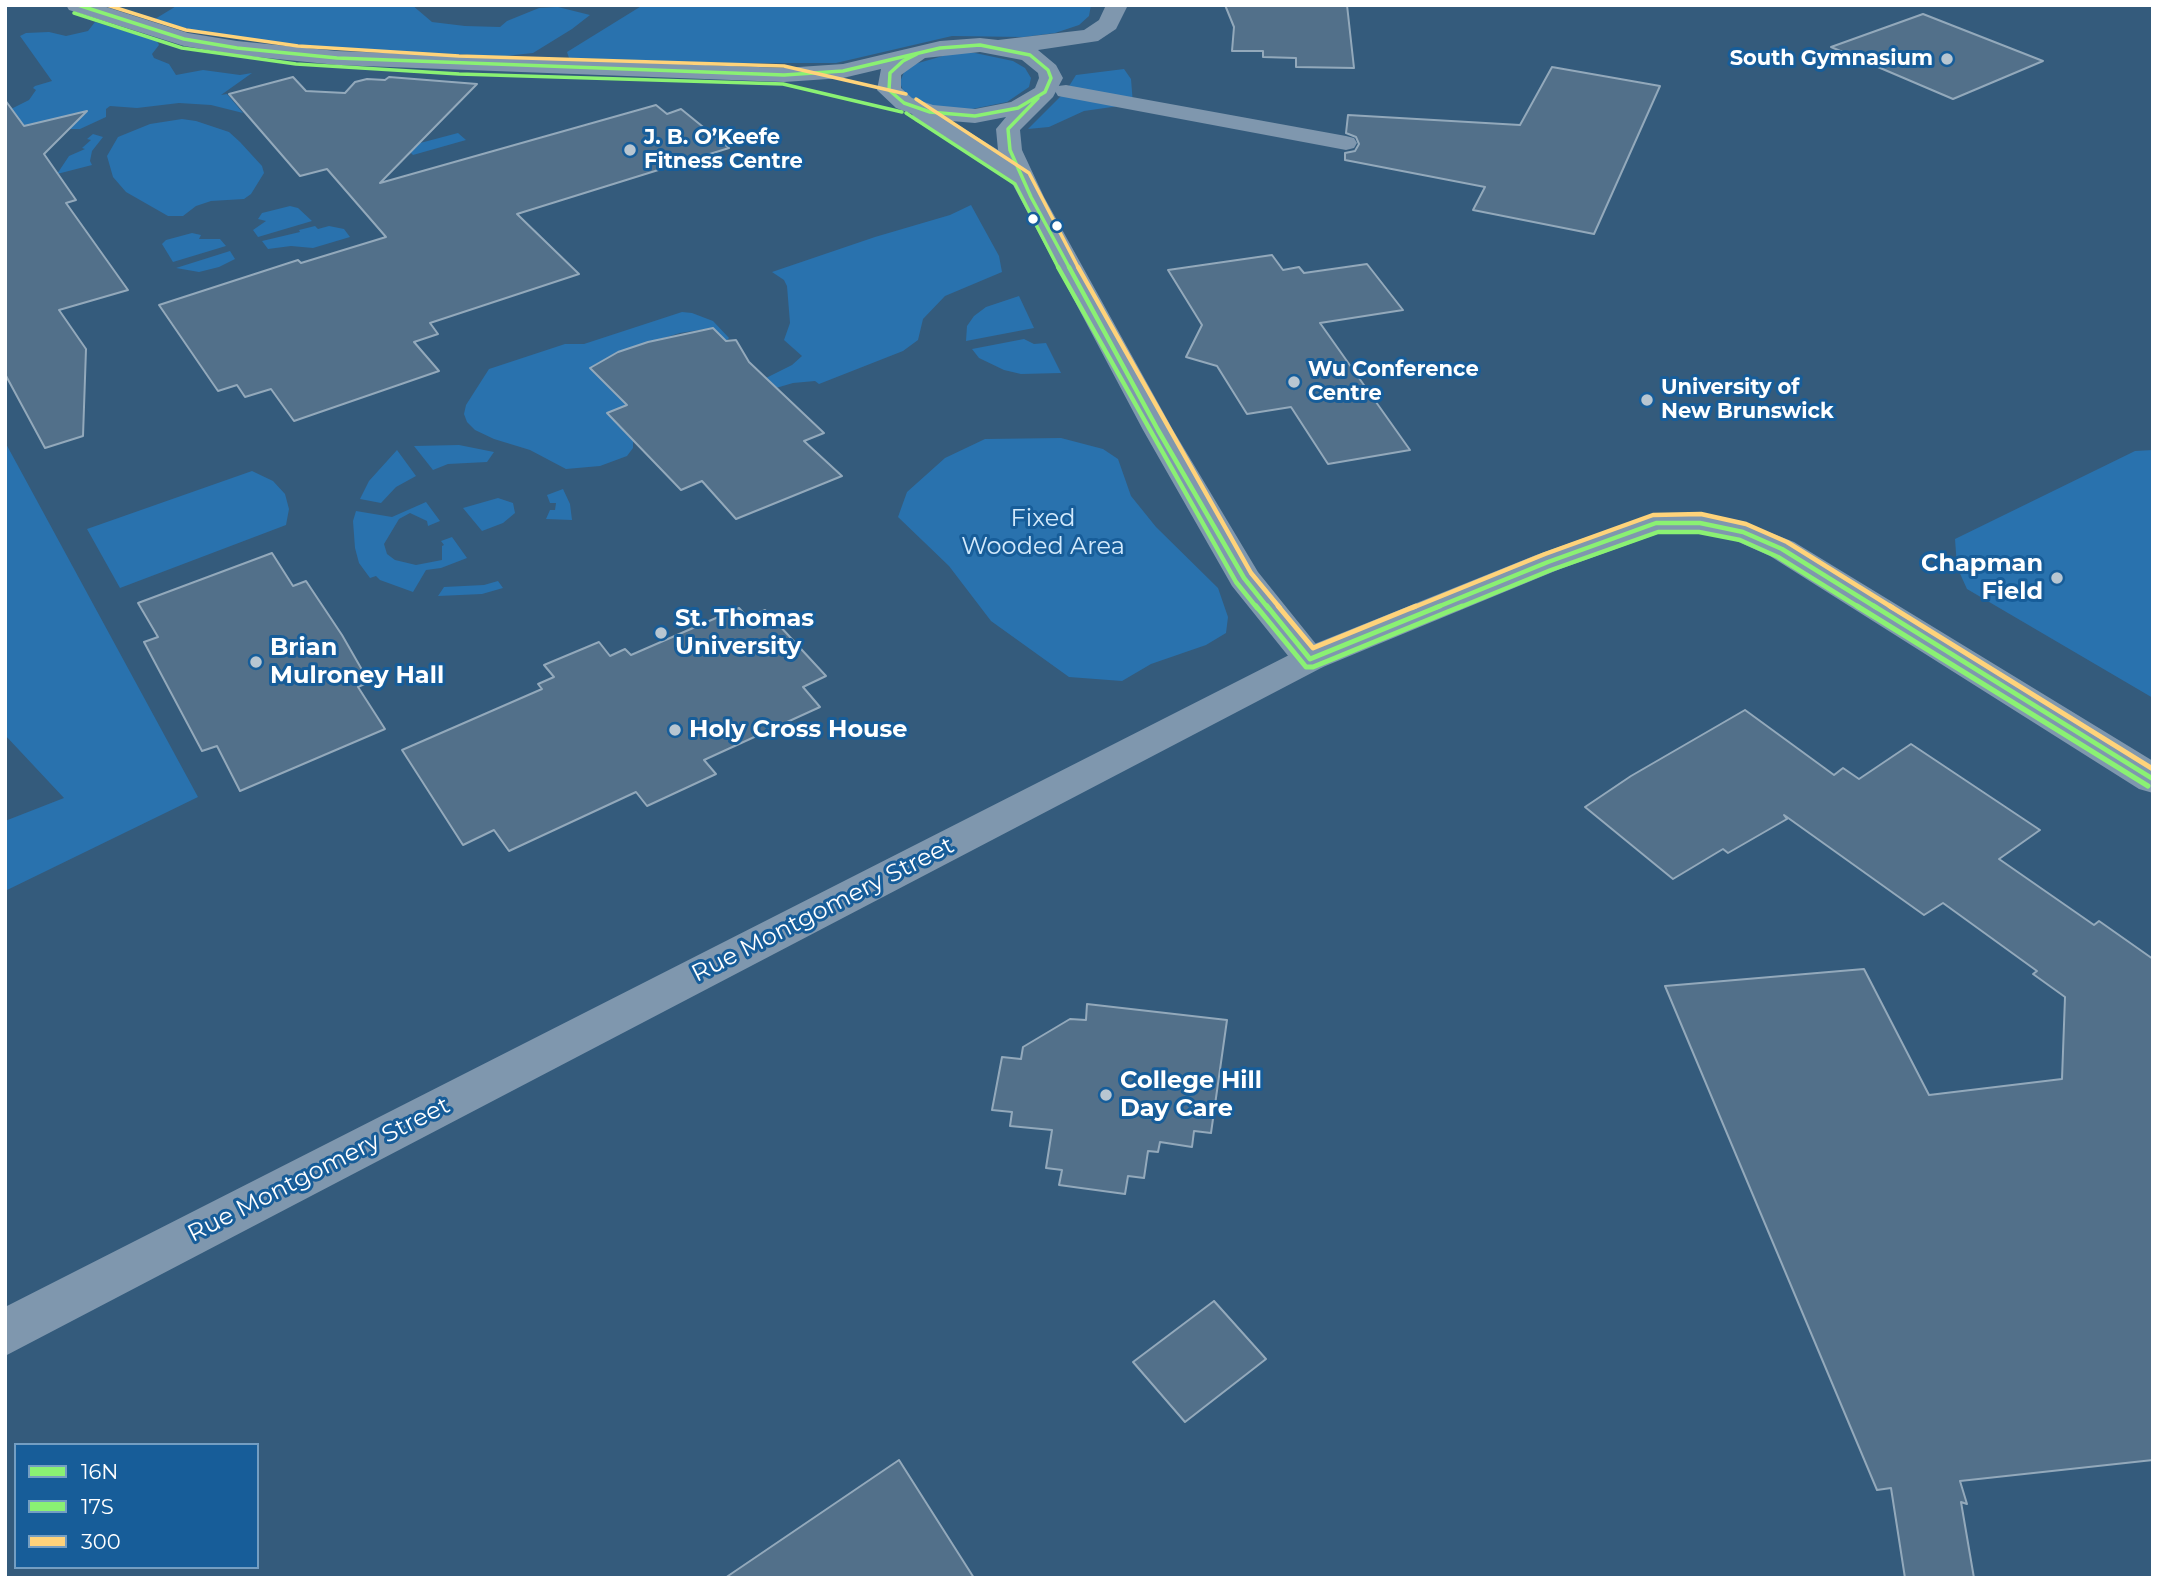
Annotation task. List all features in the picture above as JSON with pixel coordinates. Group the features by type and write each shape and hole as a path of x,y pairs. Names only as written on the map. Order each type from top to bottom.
{"street":[{"path":"77,5 184,38 297,55 459,65 783,75 844,71 953,46 1036,44 1090,36 1108,24 1117,5"},
{"path":"1090,36 1087,44 1070,63 1051,92 1008,129 1010,150 1076,282 1244,578 1310,659"},
{"path":"980,45 1015,50 1041,62 1048,69 1051,92"},
{"path":"917,54 897,65 890,73 887,82 889,90 907,105 1022,178"},
{"path":"783,75 945,115 975,116 1018,108 1051,92 1346,143"},
{"name":"Rue Montgomery Street","path":"5,1333 1310,659 1548,562 1656,523 1700,523 1743,532 1782,549 2153,779"}],"green space":[{"path":"178,5 412,5 432,22 500,27 507,21 539,8 558,7 590,15 533,53 505,56 369,51 248,40 192,30 155,19"},
{"path":"643,5 1091,5 1089,16 1079,25 1055,33 1023,37 952,36 836,63 569,58 567,52"},
{"path":"95,22 157,41 159,45 152,54 154,58 169,64 176,75 203,70 240,75 252,73 221,95 227,94 243,113 211,105 179,103 137,108 110,106 106,109 106,117 80,129 63,129 57,120 51,120 5,131 5,112 29,100 36,90 33,88 35,86 52,81 20,36 26,33 49,32 66,36 88,31"},
{"path":"953,53 975,53 1013,61 1025,68 1031,78 1029,87 1007,102 967,110 927,105 912,99 903,91 900,82 904,72 915,64"},
{"path":"1124,69 1131,79 1133,104 1084,111 1049,127 1028,129 1066,91 1076,75"},
{"path":"182,119 229,132 240,142 262,166 264,173 251,194 244,199 211,201 196,206 183,216 168,216 126,192 113,177 107,156 118,137 150,124"},
{"path":"458,133 466,140 413,155 405,147"},
{"path":"93,134 103,137 92,151 92,165 57,174 69,156 85,149 82,148 91,140 87,139"},
{"path":"971,205 999,256 1002,272 945,296 923,319 918,340 903,351 819,384 815,381 793,383 776,388 766,378 792,365 802,356 784,340 790,323 787,286 784,280 772,272 950,215"},
{"path":"290,206 298,208 312,221 258,237 253,230 266,221 258,219 262,213"},
{"path":"315,226 318,229 329,226 344,229 350,237 313,248 291,246 268,249 262,241 300,232 299,230"},
{"path":"192,233 201,235 199,239 220,239 226,246 173,262 162,244 166,240"},
{"path":"230,251 235,259 219,267 199,272 176,268"},
{"path":"1019,296 1034,328 966,341 967,326 974,316 986,307"},
{"path":"682,312 713,321 729,338 726,341 712,328 680,333 618,352 591,367 627,405 607,413 633,441 633,448 627,456 600,466 566,469 530,450 475,430 467,422 464,414 466,405 489,369 565,344 584,344"},
{"path":"1024,339 1034,344 1046,343 1061,373 1021,374 1004,370 979,358 972,349"},
{"name":"Fixed Wooded Area","path":"1061,438 1103,449 1118,459 1131,496 1156,527 1218,588 1228,617 1226,633 1206,645 1151,664 1122,681 1069,677 991,621 949,566 898,517 907,492 945,458 985,439"},
{"path":"5,442 198,797 5,891 5,821 64,798 5,735"},
{"path":"459,445 494,452 487,462 448,464 433,470 414,446"},
{"path":"397,450 416,476 396,487 381,503 360,499 369,481"},
{"name":"Chapman Field","path":"2153,450 2153,698 1967,589 1957,567 1955,539 2135,451"},
{"path":"252,471 273,481 285,494 289,509 286,525 120,588 87,529"},
{"path":"563,489 570,504 572,520 546,519 550,510 555,510 556,503 550,503 547,495"},
{"path":"498,498 513,503 515,513 503,523 482,531 463,508"},
{"path":"426,502 440,521 428,526 427,521 410,513 399,519 384,544 387,554 395,560 416,565 442,560 444,545 441,541 452,537 467,558 441,568 426,570 413,592 376,576 370,578 359,563 355,548 353,521 356,511 392,517"},
{"path":"498,581 503,588 482,594 438,596 444,587 484,585"}],"building":[{"path":"1225,5 1347,5 1354,68 1296,67 1296,58 1263,57 1263,51 1232,51 1234,27"},
{"name":"South Gymnasium","path":"1923,14 2043,61 1953,99 1831,47"},
{"path":"1552,67 1660,86 1594,234 1473,210 1485,187 1345,160 1345,153 1355,151 1359,144 1356,137 1346,133 1348,115 1520,125"},
{"path":"293,77 306,91 345,93 355,82 367,79 385,80 389,77 477,84 380,183 656,105 667,114 681,109 729,148 517,214 579,274 430,323 438,334 414,342 439,371 294,421 271,389 245,397 237,385 218,391 159,305 298,260 301,263 386,237 327,169 300,176 229,94"},
{"path":"5,100 24,126 87,111 44,154 76,200 66,203 128,290 59,310 86,349 83,436 45,448 5,374"},
{"name":"Wu Conference Centre","path":"1272,255 1283,270 1299,267 1304,273 1367,264 1403,310 1320,323 1410,450 1328,464 1291,407 1247,414 1217,366 1186,357 1202,325 1168,270"},
{"path":"713,328 726,341 736,340 749,362 824,433 804,441 842,476 736,519 702,481 681,490 607,413 627,405 590,368 618,352 648,342"},
{"name":"Brian Mulroney Hall","path":"272,553 293,586 306,581 342,635 369,682 358,687 385,729 240,791 217,746 202,751 144,642 158,637 138,603"},
{"name":"Holy Cross House","path":"739,608 748,618 765,610 826,676 803,687 820,707 704,760 716,774 647,806 636,792 509,851 494,830 463,845 402,750 542,689 538,684 554,677 544,665 599,642 610,656 625,649 631,655"},
{"path":"1745,710 1834,775 1843,768 1859,779 1911,744 2040,830 1999,859 2094,925 2099,921 2153,959 2153,1460 1960,1481 1967,1504 1961,1502 1974,1578 1905,1578 1891,1488 1877,1490 1665,986 1864,969 1929,1095 2062,1079 2065,997 2033,974 2037,971 1943,903 1924,915 1784,815 1787,819 1728,853 1723,849 1673,879 1585,807 1631,776"},
{"name":"College Hill Day Care","path":"1087,1004 1227,1020 1211,1133 1194,1131 1192,1147 1160,1142 1158,1152 1148,1151 1144,1178 1128,1176 1125,1194 1059,1185 1062,1170 1046,1168 1052,1130 1010,1126 1012,1112 992,1110 1002,1057 1021,1059 1023,1047 1070,1019 1086,1020"},
{"path":"1214,1301 1266,1359 1185,1422 1133,1362"},
{"path":"899,1460 974,1578 725,1578"}],"transit line":[{"name":"16N","path":"78,5 184,39 237,48 337,58 784,75 843,71 940,48 980,45 1030,55 1048,70 1051,78 1045,92 1018,108 975,116 930,112 904,103 889,90 890,73 903,61 917,54"},
{"name":"300","path":"107,5 186,30 298,46 459,56 784,66 906,94"},
{"name":"17S","path":"74,13 182,48 296,64 459,74 783,84 902,112"},
{"name":"16N","path":"1038,98 1008,129 1010,150 1031,197 1158,430 1244,578 1310,659 1548,562 1656,523 1700,523 1743,532 1782,549 2153,779"},
{"name":"300","path":"916,99 1029,173 1084,278 1251,573 1313,648 1545,554 1653,515 1701,514 1746,524 1787,542 2153,769"},
{"name":"17S","path":"906,113 1015,184 1068,286 1236,582 1306,667 1313,667 1551,570 1658,532 1699,532 1740,540 1778,557 2148,786"}],"place":[{"name":"South Gymnasium","path":"1947,59"},
{"name":"J. B. O’Keefe Fitness Centre","path":"630,150"},
{"name":"Wu Conference Centre","path":"1294,382"},
{"name":"University of New Brunswick","path":"1647,400"},
{"name":"Chapman Field","path":"2057,578"},
{"name":"St. Thomas University","path":"661,633"},
{"name":"Brian Mulroney Hall","path":"256,662"},
{"name":"Holy Cross House","path":"675,730"},
{"name":"College Hill Day Care","path":"1106,1095"}]}
